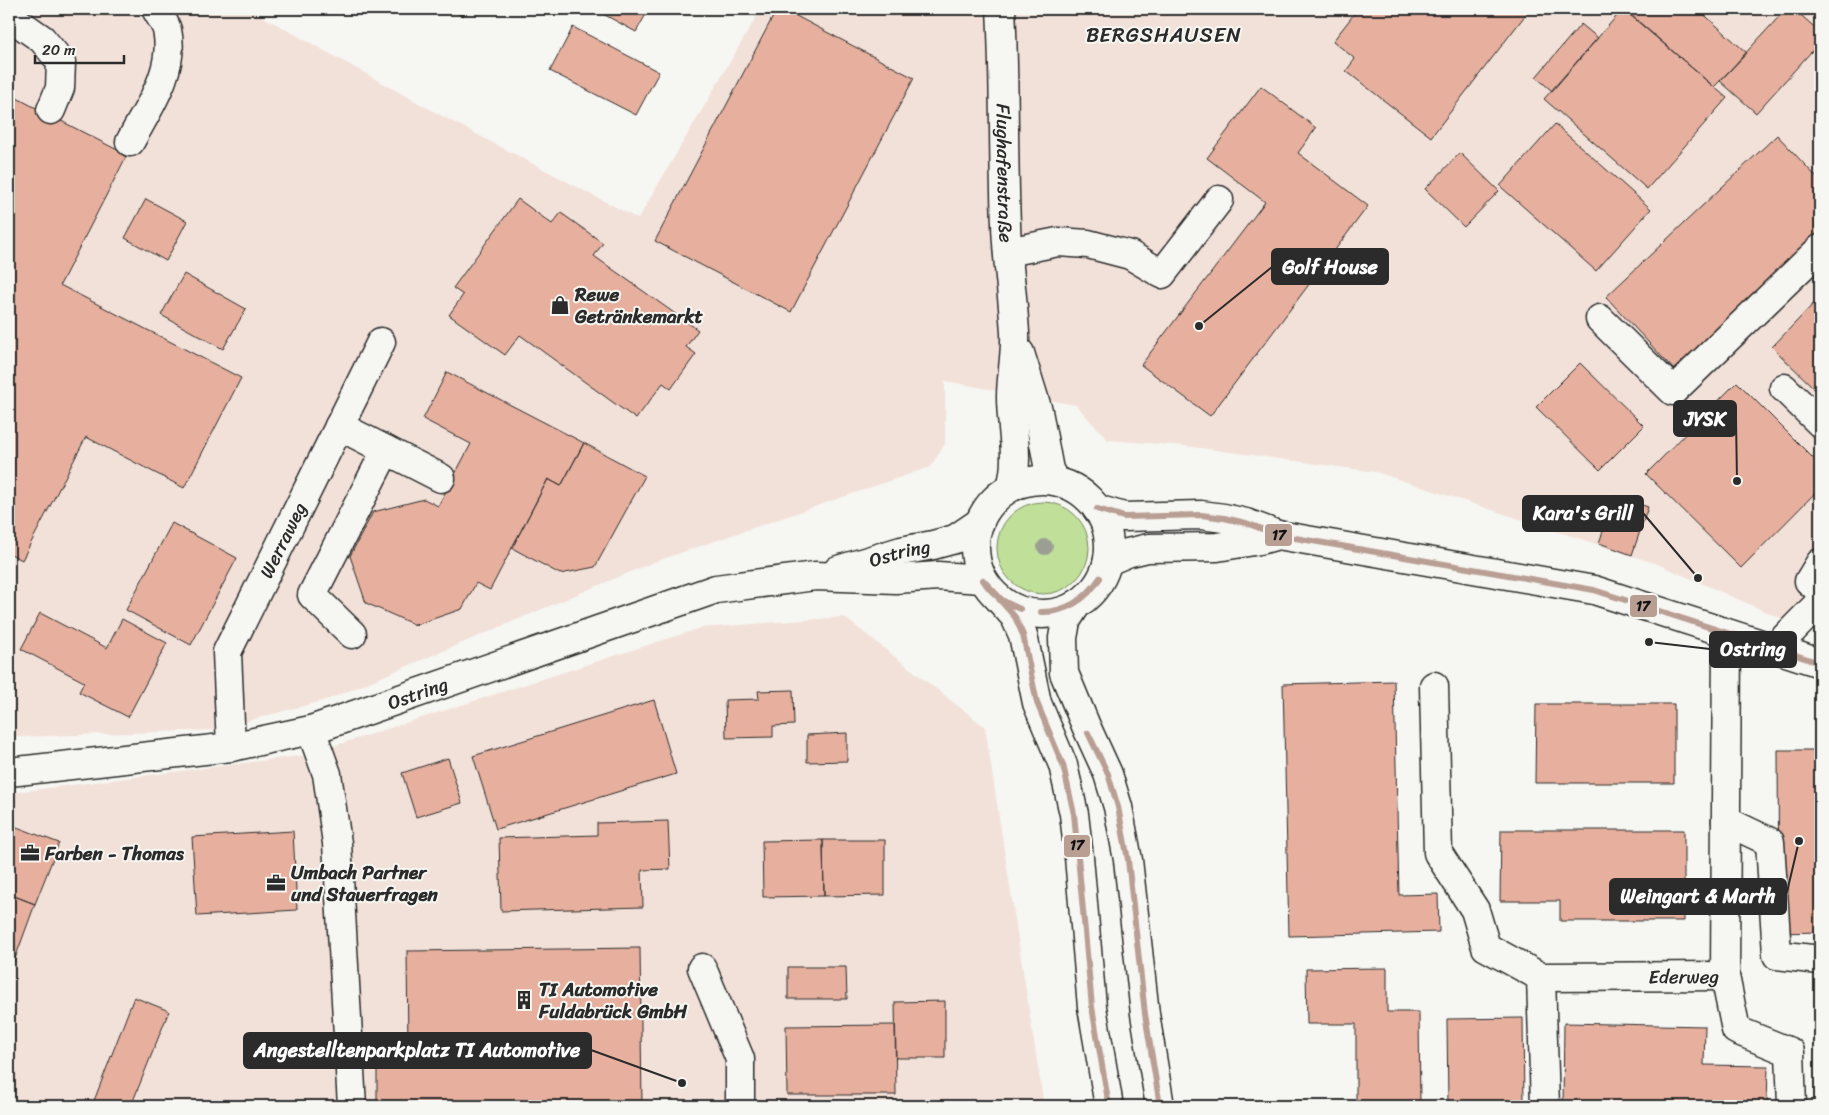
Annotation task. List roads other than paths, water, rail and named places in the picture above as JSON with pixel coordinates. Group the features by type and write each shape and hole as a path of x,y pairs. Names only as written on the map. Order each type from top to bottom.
{"street":[{"path":"130,142 159,88 169,59 167,29 156,9"},
{"name":"Flughafenstraße","path":"1001,9 1004,74 1006,226 1015,335 1011,395 1016,459 1015,474 1011,487"},
{"path":"22,16 61,62 60,88 51,110"},
{"path":"1008,252 1058,242 1088,244 1130,254 1162,274 1219,200"},
{"path":"1600,319 1673,391 1820,249"},
{"name":"Flughafenstraße","path":"1015,335 1038,411 1049,470 1055,482"},
{"name":"Werraweg","path":"231,747 227,652 381,342"},
{"path":"1784,388 1820,423"},
{"path":"339,426 441,478"},
{"path":"352,634 312,595 386,450"},
{"path":"991,589 1017,609 1037,614 1058,612 1077,604 1091,593 1101,578 1108,561 1109,550 1106,528 1097,509 1086,496 1071,487 1044,480 1011,487 998,496 988,508 980,522 975,541 976,560 991,589 1015,618 1023,635 1037,703 1064,764 1074,814 1092,1007 1109,1106"},
{"path":"1097,509 1124,517 1201,515 1224,518 1246,523 1278,535 1594,590 1820,663"},
{"name":"Ostring","path":"9,772 231,747 311,730 716,589 815,576 901,551 955,539 980,522"},
{"path":"1108,561 1126,553 1148,548 1217,547 1278,535"},
{"path":"1820,563 1809,580 1820,591"},
{"name":"Ostring","path":"815,576 896,579 938,576 991,589"},
{"path":"1774,649 1820,602"},
{"path":"1077,604 1066,621 1063,638 1064,673 1108,774 1118,807 1128,860 1145,1014 1160,1106"},
{"name":"Ederweg","path":"1434,686 1438,853 1475,910 1486,947 1540,977 1725,976 1727,634"},
{"path":"311,730 327,774 337,843 352,1106"},
{"path":"1726,821 1770,842 1777,955 1820,960"},
{"path":"702,968 740,1059 740,1106"},
{"path":"1725,976 1736,1030 1790,1052 1792,1106"},
{"path":"1540,977 1545,1106"}],"place":[{"name":"Rewe Getränkemarkt","path":"560,305"},
{"name":"Golf House","path":"1199,326"},
{"name":"JYSK","path":"1737,481"},
{"name":"Kara's Grill","path":"1698,578"},
{"name":"Ostring","path":"1649,642"},
{"name":"Weingart & Marth","path":"1799,841"},
{"name":"Farben - Thomas","path":"30,853"},
{"name":"Umbach Partner und Stauerfragen","path":"276,883"},
{"name":"TI Automotive Fuldabrück GmbH","path":"524,1000"},
{"name":"Angestelltenparkplatz TI Automotive","path":"682,1083"}],"district":[{"name":"BERGSHAUSEN","path":"1164,35"}]}
